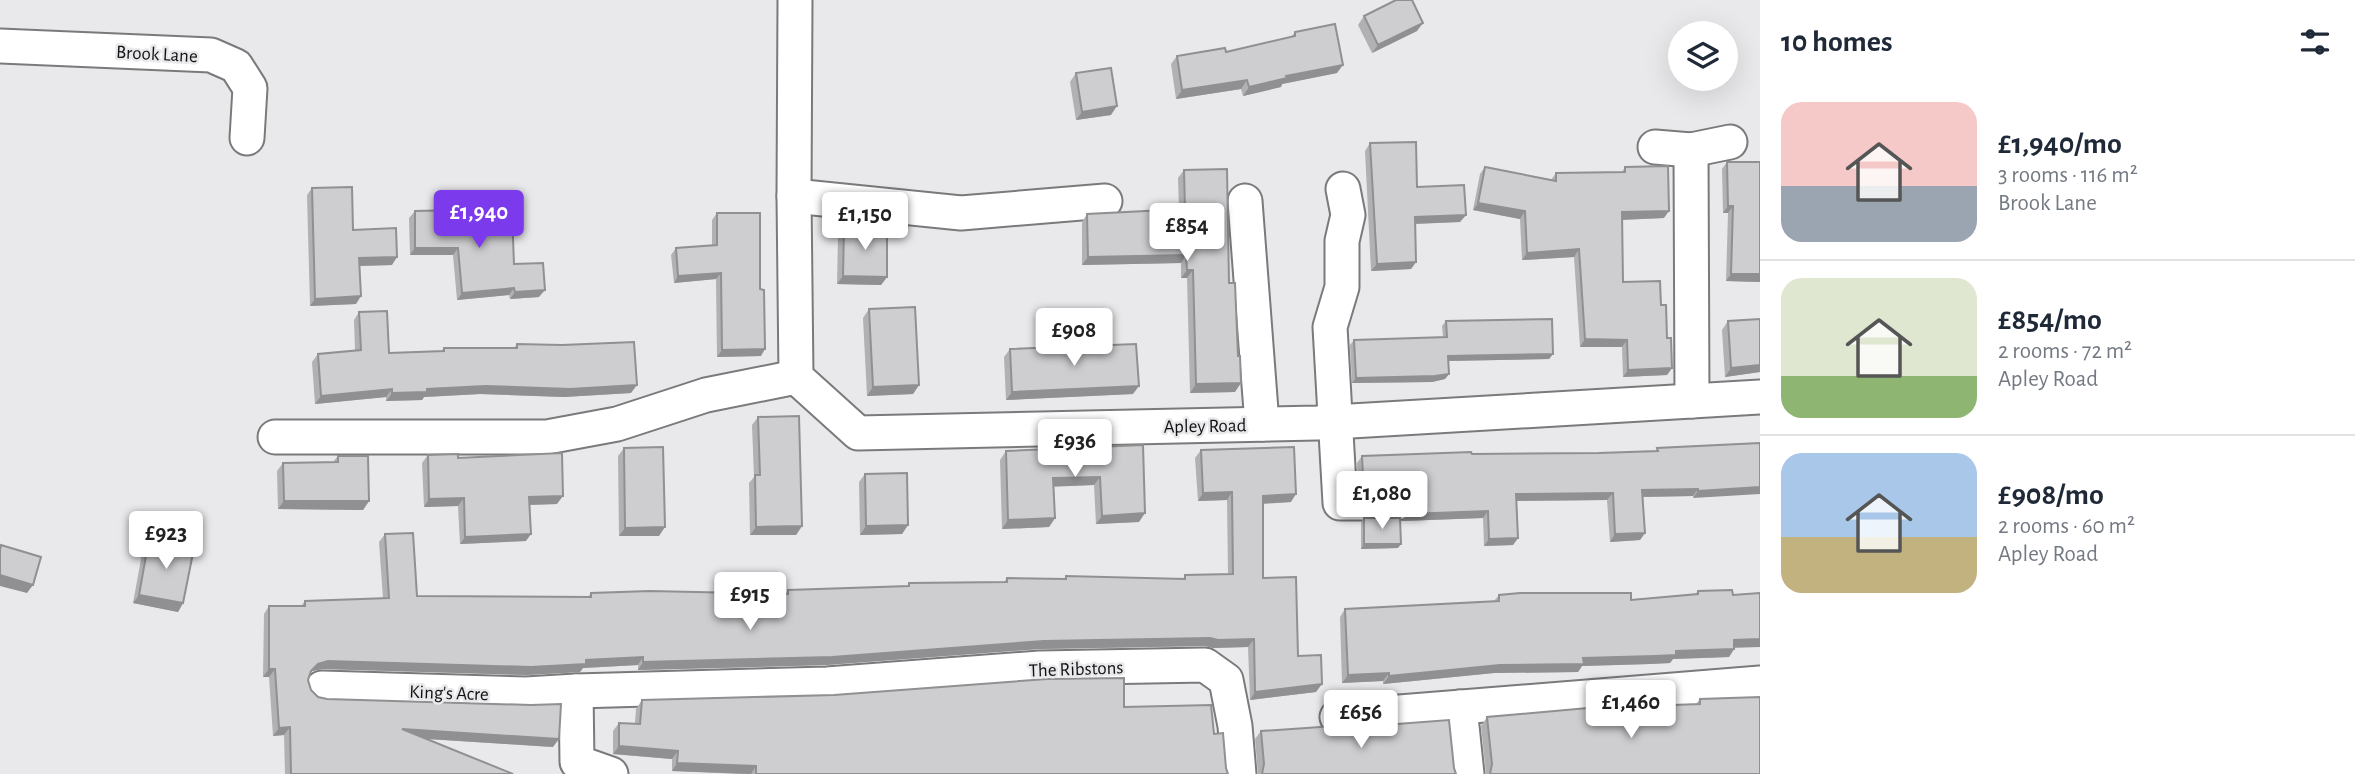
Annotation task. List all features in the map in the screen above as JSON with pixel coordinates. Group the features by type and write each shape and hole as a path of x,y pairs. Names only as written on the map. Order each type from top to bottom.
{"street":[{"path":"275,437 547,437 617,424 706,395 796,377 795,0"},
{"name":"Brook Lane","path":"0,46 211,55 236,66 250,88 247,138"},
{"path":"1655,147 1691,150 1730,142"},
{"path":"1691,150 1692,401"},
{"path":"1343,189 1348,215 1342,241 1342,288 1330,327 1340,503 1397,503"},
{"path":"794,196 961,213 1105,201"},
{"path":"1245,201 1262,424"},
{"name":"Apley Road","path":"796,377 858,433 1334,422 1760,397"},
{"name":"The Ribstons","path":"827,684 1040,668 1205,664 1226,680 1235,726 1239,774"},
{"path":"1337,717 1760,683"},
{"name":"King's Acre","path":"321,688 526,694 827,684"},
{"path":"576,691 577,762 611,774"},
{"path":"1460,707 1467,774"}],"building":[{"path":"1396,0 1412,0 1423,23 1378,45 1364,16"},
{"path":"1335,24 1343,65 1286,76 1287,78 1249,87 1247,80 1182,90 1177,56 1225,48 1226,52 1295,36 1295,32"},
{"path":"1111,68 1117,106 1082,112 1076,73"},
{"path":"1416,142 1417,187 1464,185 1466,215 1415,217 1416,262 1377,264 1370,143"},
{"path":"1727,162 1760,162 1760,274 1731,274 1733,206 1728,206"},
{"path":"1668,166 1669,211 1622,212 1623,282 1660,281 1661,305 1666,305 1667,338 1671,338 1672,368 1628,370 1627,340 1585,339 1579,249 1527,253 1525,211 1478,203 1485,167 1556,181 1556,173 1625,172 1625,167"},
{"path":"1227,169 1229,283 1235,283 1241,383 1196,384 1193,270 1187,270 1186,255 1088,257 1087,214 1185,209 1184,170"},
{"path":"352,187 353,230 396,228 397,257 359,258 361,296 315,299 312,188"},
{"path":"458,210 458,215 512,213 514,264 543,263 545,290 515,292 514,288 462,293 458,248 415,248 415,211"},
{"path":"717,213 760,213 760,289 764,290 765,349 722,350 721,273 678,276 676,248 717,245"},
{"path":"844,228 887,228 887,277 843,276"},
{"path":"915,307 919,385 873,387 869,309"},
{"path":"387,311 389,353 444,351 444,348 517,348 517,344 634,342 637,385 570,389 486,386 392,393 392,389 321,396 318,354 361,350 359,312"},
{"path":"1552,319 1553,354 1448,356 1449,374 1356,378 1354,340 1447,337 1446,321"},
{"path":"1760,319 1760,365 1731,368 1728,321"},
{"path":"1136,344 1139,386 1012,392 1010,349"},
{"path":"799,416 802,526 756,527 755,475 760,475 758,417"},
{"path":"1760,443 1760,487 1698,491 1642,490 1645,533 1615,534 1613,493 1516,494 1518,538 1489,539 1488,511 1407,514 1419,505 1421,495 1412,480 1403,477 1363,477 1362,456 1471,452 1599,453"},
{"path":"1143,445 1145,513 1102,516 1100,477 1053,478 1055,518 1008,520 1006,451"},
{"path":"663,447 665,527 625,528 624,448"},
{"path":"1294,447 1296,494 1263,496 1263,578 1296,577 1298,656 1321,655 1322,684 1255,692 1254,639 1044,641 832,657 643,662 643,657 531,667 328,661 318,664 311,671 308,680 311,690 318,697 561,704 559,739 402,729 513,774 291,774 290,727 279,728 275,669 269,669 269,606 305,606 305,601 389,598 385,534 413,533 417,596 591,597 591,593 650,591 788,594 788,590 909,586 909,583 1007,582 1007,578 1066,579 1066,576 1185,579 1185,575 1233,574 1232,492 1203,493 1201,450"},
{"path":"562,453 563,496 529,497 531,534 465,537 464,498 429,499 428,455 458,454 458,458"},
{"path":"338,456 368,456 369,501 284,501 283,463 338,462"},
{"path":"907,473 908,525 866,526 865,474"},
{"path":"1364,518 1400,518 1401,544 1364,544"},
{"path":"149,539 194,548 183,603 139,595"},
{"path":"1,545 41,557 33,585 0,575"},
{"path":"1732,590 1733,595 1760,593 1760,639 1734,640 1734,649 1676,651 1676,655 1583,658 1584,664 1500,665 1389,676 1389,673 1348,675 1345,609 1499,601 1499,595 1520,593 1631,593 1631,600 1698,594 1698,591"},
{"path":"1124,678 1124,707 1211,705 1214,734 1223,733 1228,774 756,774 756,766 677,763 678,751 619,746 619,723 640,724 642,700 834,695 1047,679"},
{"path":"1760,697 1760,774 1490,774 1492,764 1487,717 1588,708 1700,704 1700,699"},
{"path":"1449,720 1456,774 1262,774 1264,764 1261,731"}]}
